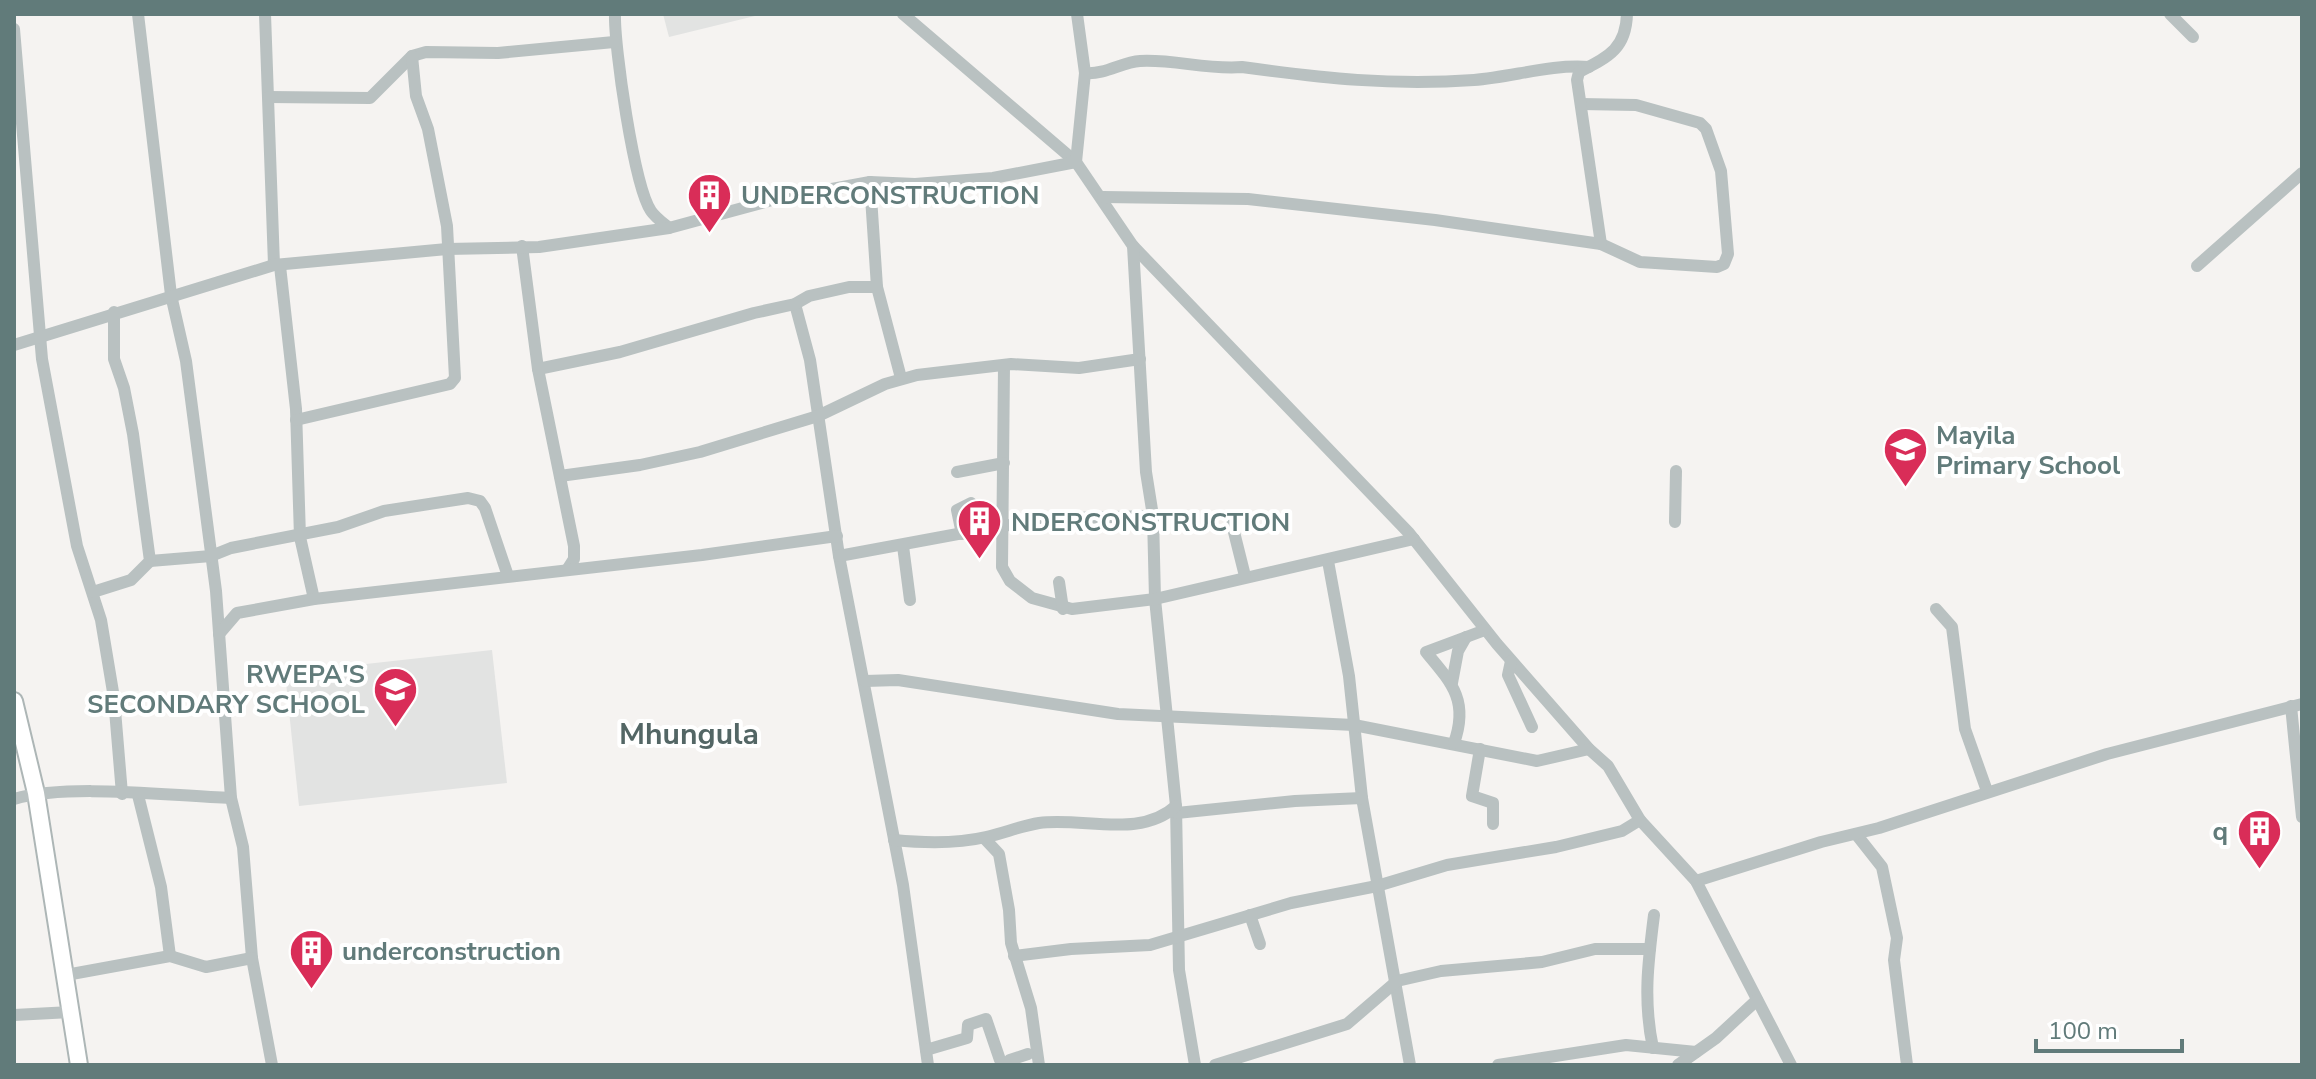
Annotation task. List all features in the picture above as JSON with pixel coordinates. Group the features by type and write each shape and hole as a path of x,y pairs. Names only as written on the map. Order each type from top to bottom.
{"main road":[{"path":"14,701 36,793 79,1065"}],"street":[{"path":"138,14 171,295 186,361 216,591 231,798 243,847 252,958 272,1065"},
{"path":"265,14 277,266 296,420 300,537 314,599"},
{"path":"615,14 614,42 641,181 650,210 669,228"},
{"path":"903,14 1076,162 1103,197 1133,246 1233,346 1414,539 1511,661 1615,776 1640,820 1696,881 1791,1065"},
{"path":"1076,162 1085,73 1077,14"},
{"path":"1601,244 1578,76 1614,54 1623,41 1627,14"},
{"path":"2170,14 2193,37"},
{"path":"14,29 39,337 77,546 93,592 114,698 122,794"},
{"path":"269,97 370,98 412,56 426,52 498,53 614,42"},
{"path":"296,420 450,384 457,369 444,205 428,129 416,96 412,56"},
{"path":"1085,73 1140,61 1221,69 1242,67 1394,84 1478,80 1566,65 1589,67"},
{"path":"1103,197 1248,199 1435,220 1601,244 1640,262 1721,266 1728,254 1723,185 1709,133 1700,123 1636,105 1581,104"},
{"path":"14,345 114,312 277,266 642,233 772,200 870,182 915,184 993,178 1076,162"},
{"path":"2197,266 2302,173"},
{"path":"870,182 877,287 901,378"},
{"path":"642,233 650,210"},
{"path":"522,246 538,369 574,546 574,559 567,570"},
{"path":"1133,246 1146,472 1153,516 1155,599 1176,810 1179,970 1195,1065"},
{"path":"538,369 620,352 795,304 809,296 840,289 877,287"},
{"path":"795,304 810,360 839,556 894,840 928,1065"},
{"path":"114,312 115,365 130,418 150,561"},
{"path":"560,476 640,465 700,452 818,416 901,378 1004,366 1079,368 1140,359"},
{"path":"1004,366 1002,567 1010,581 1032,598 1063,609 1155,599 1414,539"},
{"path":"957,472 1004,463"},
{"path":"1675,522 1676,471"},
{"path":"93,592 131,580 150,561 211,556 231,548 300,537 384,511 476,498 485,508 508,576"},
{"path":"962,534 957,510 971,503"},
{"path":"839,556 1001,526 1071,518 1153,516"},
{"path":"1232,524 1245,576"},
{"path":"219,634 237,613 314,599 837,536"},
{"path":"903,546 910,600"},
{"path":"1328,561 1354,725 1362,798 1410,1065"},
{"path":"1059,582 1063,609"},
{"path":"216,591 237,613"},
{"path":"1936,609 1952,627 1965,729 1987,791"},
{"path":"1454,743 1463,720 1452,683 1426,652 1485,630"},
{"path":"1452,683 1458,651 1466,637"},
{"path":"1511,661 1508,675 1532,727"},
{"path":"865,681 898,680 1118,714 1354,725 1537,761 1589,749"},
{"path":"1696,881 2107,754 2296,705 2302,817"},
{"path":"1480,749 1472,796 1493,803 1493,824"},
{"path":"14,799 36,793 231,798"},
{"path":"138,795 161,887 170,956"},
{"path":"894,840 928,844 984,838 1047,822 1151,821 1176,810 1362,798"},
{"path":"1014,956 1071,949 1132,948 1250,915 1377,886 1447,865 1556,847 1622,831 1640,820"},
{"path":"1856,834 1873,852 1883,874 1897,938 1894,960 1907,1065"},
{"path":"984,838 999,854 1014,956 1031,1008 1039,1065"},
{"path":"1250,915 1260,944"},
{"path":"1653,1048 1645,998 1654,915"},
{"path":"1215,1065 1347,1024 1397,981 1441,971 1542,962 1595,949 1650,949"},
{"path":"66,975 170,956 206,967 252,958"},
{"path":"1678,1065 1757,1000"},
{"path":"14,1015 71,1012"},
{"path":"926,1050 967,1038 968,1025 986,1019 1005,1062 1028,1054"},
{"path":"1498,1065 1602,1047 1696,1052"}],"shaded area":[{"path":"663,14 763,14 669,37"},
{"name":"RWEPA'S SECONDARY SCHOOL","path":"492,650 507,783 299,806 285,673"}],"place":[{"name":"UNDERCONSTRUCTION","path":"710,234"},
{"name":"Mayila Primary School","path":"1905,489"},
{"name":"NDERCONSTRUCTION","path":"980,561"},
{"name":"RWEPA'S SECONDARY SCHOOL","path":"396,728"},
{"name":"q","path":"2259,870"},
{"name":"underconstruction","path":"311,990"}],"district":[{"name":"Mhungula","path":"689,734"}]}
